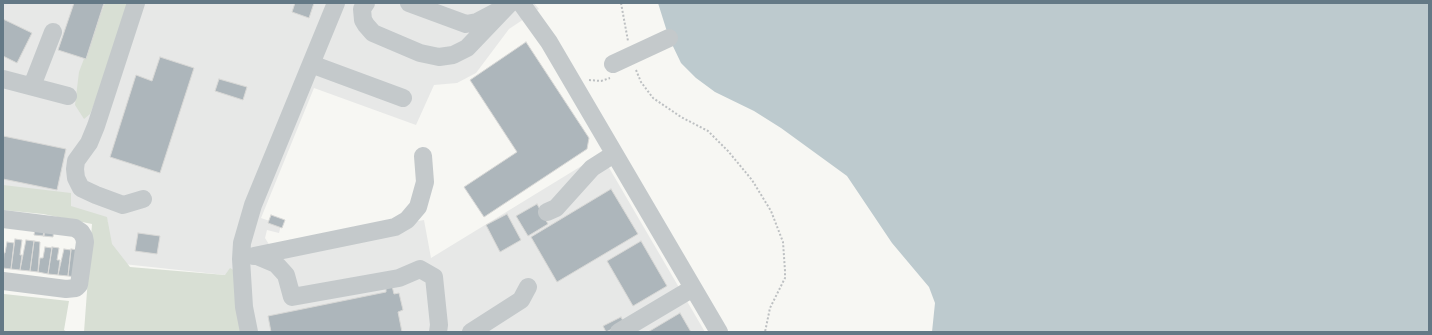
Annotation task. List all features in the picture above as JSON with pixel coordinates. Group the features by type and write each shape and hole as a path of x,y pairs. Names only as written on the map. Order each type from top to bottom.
{"street":[{"path":"136,3 96,126 89,143 76,161 74,169 76,178 81,188 96,195 123,205 143,199"},
{"path":"249,332 244,307 249,257 242,243 253,205 336,3"},
{"path":"366,3 362,9 363,20 373,33 420,53 440,57 453,55 473,44 510,3"},
{"path":"409,3 466,24 483,20 496,12 504,3"},
{"path":"521,3 549,42 719,332"},
{"path":"32,86 53,32"},
{"path":"621,60 669,38"},
{"path":"311,64 403,98"},
{"path":"3,79 68,96"},
{"path":"547,212 556,208 592,168 614,154"},
{"path":"249,257 395,227 407,220 418,207 425,182 423,156"},
{"path":"3,219 67,227 81,232 85,242 79,285 72,289 3,281"},
{"path":"249,257 276,264 286,276 292,297 399,278 420,269 434,277 439,325 438,332"},
{"path":"471,332 521,300 528,287"},
{"path":"619,332 693,288"}],"path":[{"path":"573,83 584,79 600,81 612,78 618,70 621,60 621,3"},
{"path":"621,60 653,98 681,117 708,131 752,180 771,211 783,242 785,271 784,278 770,308 765,332"}],"shaded area":[{"path":"3,3 534,3 539,9 509,29 476,73 457,83 434,85 416,125 314,88 261,218 281,225 279,233 267,230 265,238 270,246 424,220 431,258 601,154 705,332 232,332 225,275 105,262 108,221 3,188"},
{"path":"105,3 130,3 106,74 90,114 84,119 75,105 79,72"},
{"path":"658,3 1429,3 1429,332 932,332 935,303 929,287 892,243 847,176 781,128 754,111 715,92 696,78 681,63 669,38"},
{"path":"3,185 71,193 71,206 107,217 112,244 130,267 225,275 230,268 237,272 244,332 84,332 92,224 43,214 3,210"},
{"path":"4,294 69,301 64,330 67,332 3,332"}],"building":[{"path":"74,3 104,3 86,59 58,50"},
{"path":"295,3 314,3 309,18 292,12"},
{"path":"3,19 32,33 17,63 3,56"},
{"path":"526,42 589,138 587,149 484,217 464,187 517,152 470,80"},
{"path":"160,57 194,68 160,173 110,157 136,75 152,81"},
{"path":"219,79 247,87 243,100 215,91"},
{"path":"3,136 66,149 57,190 3,179"},
{"path":"611,189 638,234 557,282 531,237"},
{"path":"537,204 548,224 528,236 516,216"},
{"path":"507,214 521,240 500,252 486,225"},
{"path":"271,215 285,220 282,228 268,223"},
{"path":"36,224 45,225 44,236 34,235"},
{"path":"45,226 54,227 53,237 43,236"},
{"path":"138,233 160,236 157,254 135,251"},
{"path":"15,239 22,240 20,270 11,269"},
{"path":"26,240 34,241 30,271 20,270"},
{"path":"34,241 40,242 38,272 30,271"},
{"path":"641,241 667,286 633,306 607,261"},
{"path":"7,242 14,243 11,269 3,268 4,253"},
{"path":"45,247 52,248 48,274 38,272 40,258 43,258"},
{"path":"52,247 59,248 57,260 60,260 58,275 48,274"},
{"path":"64,249 71,250 68,276 58,275"},
{"path":"71,249 78,250 77,277 68,276"},
{"path":"392,286 394,294 399,293 403,310 398,312 402,332 271,332 268,316 386,292 386,287"},
{"path":"680,313 691,332 648,332"},
{"path":"621,317 624,323 606,332 603,326"}]}
